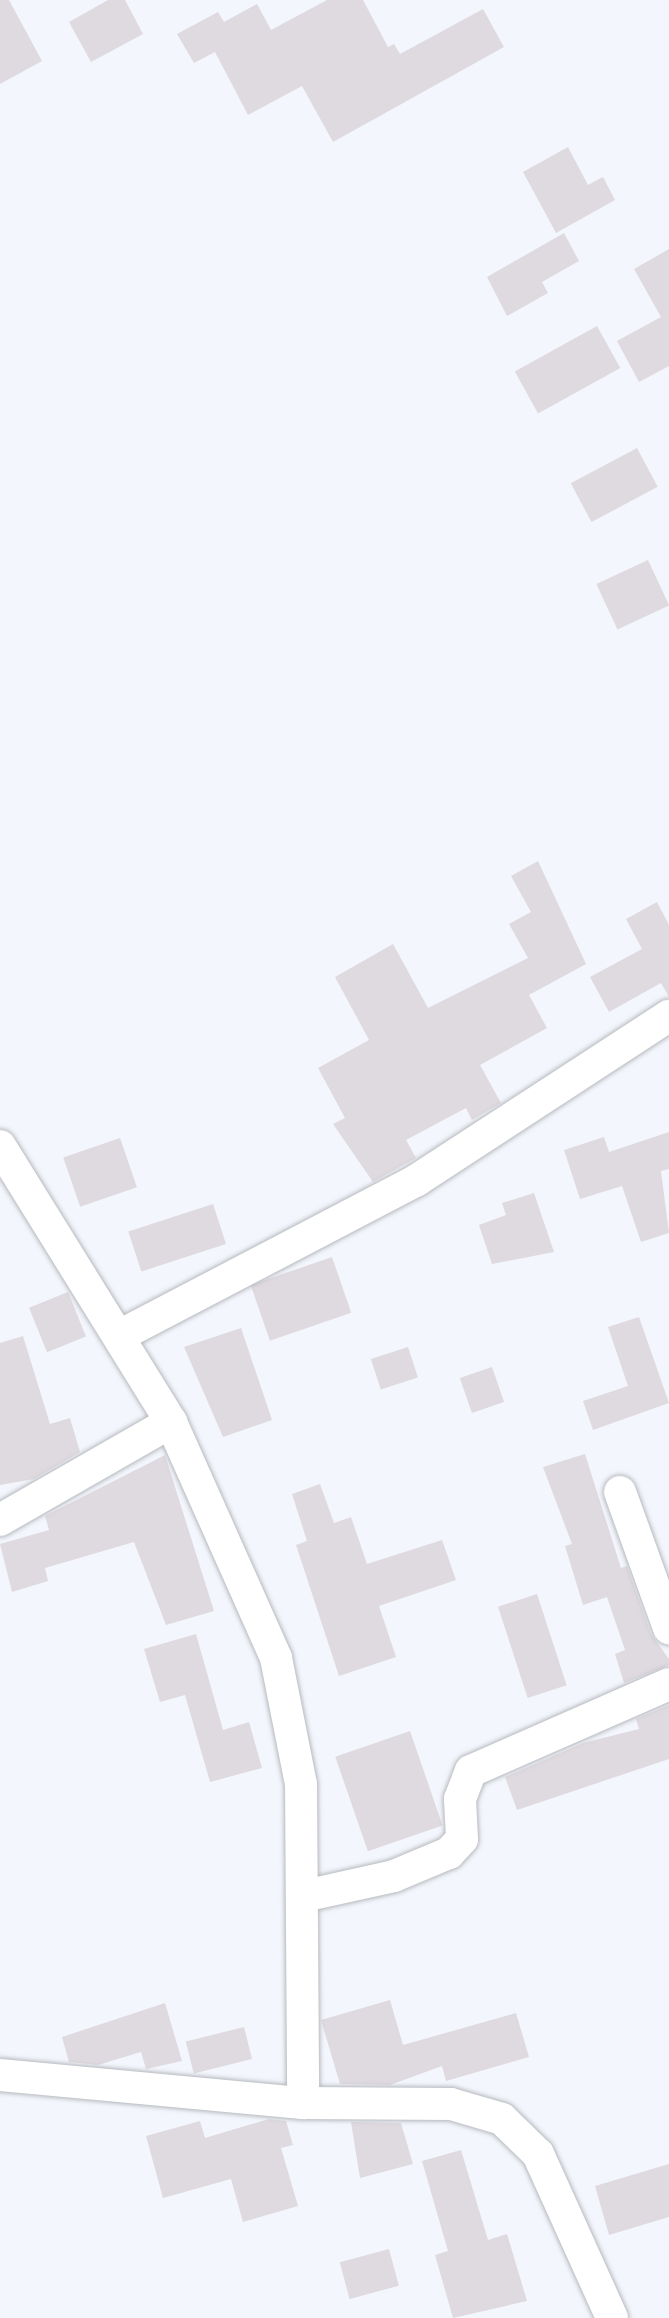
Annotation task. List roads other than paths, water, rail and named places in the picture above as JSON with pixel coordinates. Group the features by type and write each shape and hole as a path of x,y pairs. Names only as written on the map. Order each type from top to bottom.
{"street":[{"path":"119,1336 417,1180 669,1016"},
{"path":"0,1146 171,1422 256,1602 287,1696 301,1784 304,1904 299,1991 303,2103"},
{"path":"0,1520 171,1422"},
{"path":"620,1492 669,1628"},
{"path":"304,1904 394,1876 449,1853 462,1839 460,1799 471,1771 669,1684"},
{"path":"0,2075 303,2103 451,2104 502,2119 538,2154 612,2318"}]}
